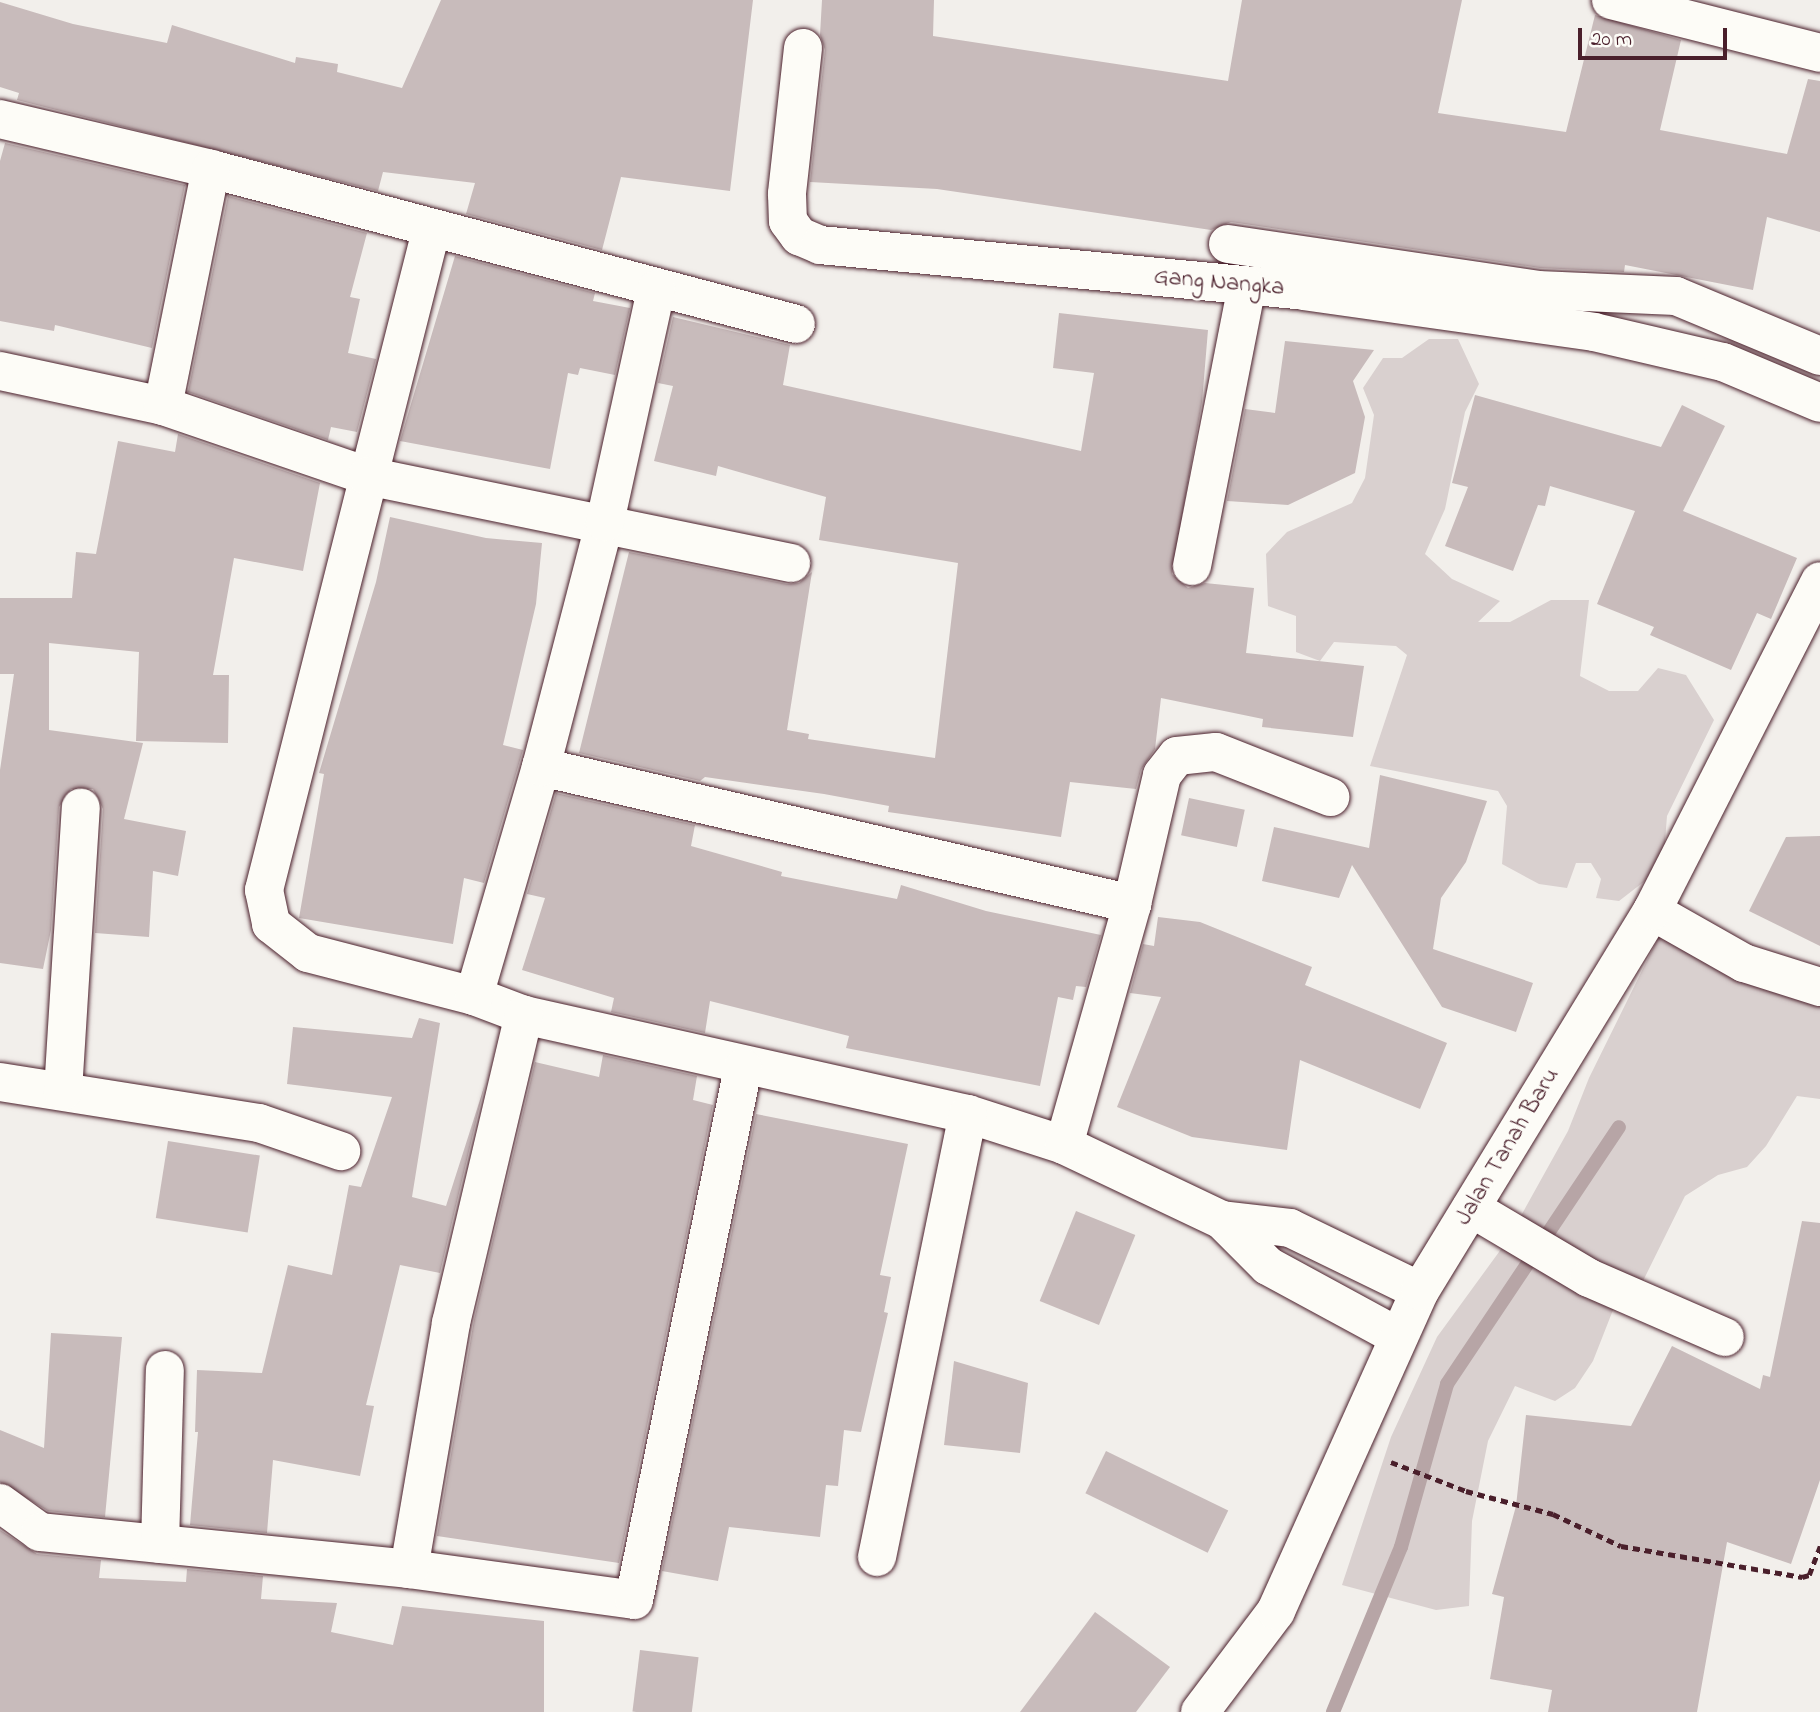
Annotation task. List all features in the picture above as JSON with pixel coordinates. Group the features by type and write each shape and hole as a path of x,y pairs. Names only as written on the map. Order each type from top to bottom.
{"street":[{"path":"1611,0 1820,53"},
{"name":"Gang Nangka","path":"803,48 787,194 788,221 799,236 820,245 1247,286 1594,332 1723,362 1820,403"},
{"path":"0,119 211,169 431,231 796,324"},
{"path":"163,406 211,169"},
{"path":"431,231 264,890 271,924 308,953 474,996 524,1015 743,1068 968,1114 1064,1145 1223,1220 1290,1228 1420,1291"},
{"path":"1228,244 1538,290 1676,296 1820,356"},
{"path":"1192,566 1247,286"},
{"path":"474,996 541,767 605,522 656,290"},
{"path":"0,371 163,406 367,476 605,522 792,563"},
{"name":"Jalan Tanah Baru","path":"1200,1712 1276,1611 1397,1336 1420,1291 1660,915 1820,581"},
{"path":"1064,1145 1132,904 1162,775 1177,756 1216,752 1330,797"},
{"path":"541,767 1132,904"},
{"path":"63,1091 81,808"},
{"path":"1660,915 1744,963 1820,986"},
{"path":"409,1569 451,1323 524,1015"},
{"path":"0,1503 40,1532 409,1569 634,1600 743,1068"},
{"path":"0,1082 259,1123 341,1151"},
{"path":"877,1558 968,1114"},
{"path":"1471,1208 1507,1226 1590,1279 1725,1337"},
{"path":"1223,1220 1268,1266 1397,1336"},
{"path":"160,1544 165,1370"}],"path":[{"path":"1396,1464 1444,1483 1553,1514 1622,1546 1802,1577 1809,1575 1820,1546"}],"shaded area":[{"path":"1429,339 1458,339 1479,384 1465,412 1445,509 1425,554 1452,579 1500,601 1478,622 1510,622 1551,600 1589,600 1580,676 1609,691 1638,691 1658,668 1686,675 1714,720 1667,816 1663,867 1619,901 1596,898 1601,879 1591,863 1576,863 1567,888 1539,884 1502,864 1507,806 1498,791 1370,766 1407,655 1396,646 1334,642 1320,661 1296,652 1296,616 1268,606 1266,554 1287,532 1352,503 1365,478 1374,415 1363,388 1383,358 1402,358"},
{"path":"1667,920 1820,987 1820,1099 1797,1096 1766,1146 1747,1167 1718,1175 1685,1196 1642,1283 1613,1310 1593,1361 1575,1388 1555,1401 1515,1386 1488,1441 1472,1521 1469,1606 1436,1610 1342,1585 1391,1437 1437,1337 1507,1241 1568,1131 1589,1078"}],"building":[{"path":"441,0 753,0 730,191 621,177 602,250 466,214 475,183 383,172 378,191 17,100 19,93 0,87 0,2 73,24 167,43 172,25 295,63 296,57 338,64 337,72 402,88"},
{"path":"822,0 934,0 933,36 1228,81 1242,0 1462,0 1438,113 1566,132 1595,15 1681,40 1660,130 1787,154 1808,79 1820,81 1820,232 1767,217 1753,290 1625,265 1624,272 1540,268 1231,222 1211,230 937,189 810,182 825,50 820,35"},
{"path":"5,143 185,185 152,348 55,325 54,331 0,321 0,161"},
{"path":"228,196 367,233 350,297 360,299 348,353 376,359 357,432 331,427 328,440 188,392"},
{"path":"455,256 595,293 593,301 630,308 615,375 580,368 578,375 568,373 550,469 400,441"},
{"path":"1059,313 1208,330 1202,402 1172,574 1188,588 1205,583 1254,588 1246,653 1364,666 1353,737 1262,727 1263,719 1161,698 1155,749 1141,770 1136,789 1070,782 1061,837 888,812 889,806 824,794 705,777 700,781 579,753 629,552 787,584 799,583 812,572 787,730 809,734 808,739 935,758 958,563 819,540 826,497 718,466 716,476 654,461 673,386 658,383 673,317 790,345 783,385 1081,451 1094,373 1053,368"},
{"path":"1285,341 1374,350 1353,381 1365,417 1355,473 1288,505 1227,501 1245,409 1275,413"},
{"path":"1475,395 1661,447 1682,405 1725,426 1683,511 1797,558 1771,619 1757,613 1731,670 1650,635 1654,627 1597,604 1635,511 1550,486 1545,506 1538,505 1513,571 1445,546 1468,487 1452,483"},
{"path":"178,434 320,483 303,571 234,558 213,675 229,675 228,743 136,741 139,652 49,643 49,730 143,743 124,819 186,831 178,876 153,871 149,937 95,933 103,809 93,789 71,789 59,807 51,930 43,969 0,963 0,770 14,674 0,674 0,598 72,598 76,552 96,554 118,441 175,452"},
{"path":"390,517 486,538 542,543 536,604 503,745 523,750 484,883 464,878 453,944 299,918 324,774 319,773 376,582"},
{"path":"1380,775 1487,801 1466,862 1441,898 1433,949 1533,983 1516,1032 1442,1007 1352,865 1339,898 1262,881 1274,827 1369,848"},
{"path":"556,793 695,825 691,846 782,872 781,876 897,899 901,885 986,911 1101,935 1086,987 1076,986 1073,1000 1058,997 1040,1086 846,1048 849,1036 710,1001 705,1033 611,1012 614,998 522,970 545,898 527,894"},
{"path":"1189,798 1245,810 1237,847 1181,835"},
{"path":"1820,836 1820,946 1749,911 1786,837"},
{"path":"1158,917 1200,922 1312,967 1305,985 1447,1043 1420,1109 1300,1060 1287,1150 1192,1137 1117,1107 1161,997 1130,993 1143,944 1154,946"},
{"path":"419,1018 440,1023 412,1197 446,1206 485,1084 440,1273 400,1265 366,1405 374,1406 360,1476 273,1460 267,1533 190,1525 198,1432 195,1432 197,1370 262,1373 288,1265 332,1275 349,1185 361,1187 392,1097 287,1084 293,1027 412,1038"},
{"path":"603,1055 697,1076 693,1100 713,1105 619,1563 437,1536 474,1320 535,1062 599,1077"},
{"path":"756,1114 908,1144 880,1275 891,1277 884,1312 888,1313 861,1432 844,1430 838,1486 826,1485 820,1537 729,1527 718,1581 662,1571"},
{"path":"168,1141 260,1156 248,1233 156,1218"},
{"path":"1076,1211 1135,1235 1099,1325 1040,1301"},
{"path":"1802,1221 1820,1223 1820,1480 1791,1564 1727,1542 1697,1712 1548,1712 1552,1690 1490,1679 1504,1597 1492,1594 1516,1506 1526,1415 1631,1426 1672,1346 1760,1389 1763,1375 1770,1377"},
{"path":"51,1333 122,1337 105,1517 48,1511 0,1482 0,1430 44,1448"},
{"path":"954,1361 1028,1383 1020,1453 944,1445"},
{"path":"1106,1451 1228,1511 1208,1553 1085,1493"},
{"path":"0,1530 37,1554 101,1560 99,1578 186,1582 187,1569 263,1576 261,1599 337,1603 331,1632 393,1645 402,1606 544,1621 544,1712 0,1712"},
{"path":"1095,1612 1170,1667 1136,1712 1020,1712"},
{"path":"640,1650 699,1657 692,1712 632,1712"}],"waterway":[{"path":"1333,1712 1401,1547 1447,1384 1619,1127"}]}
